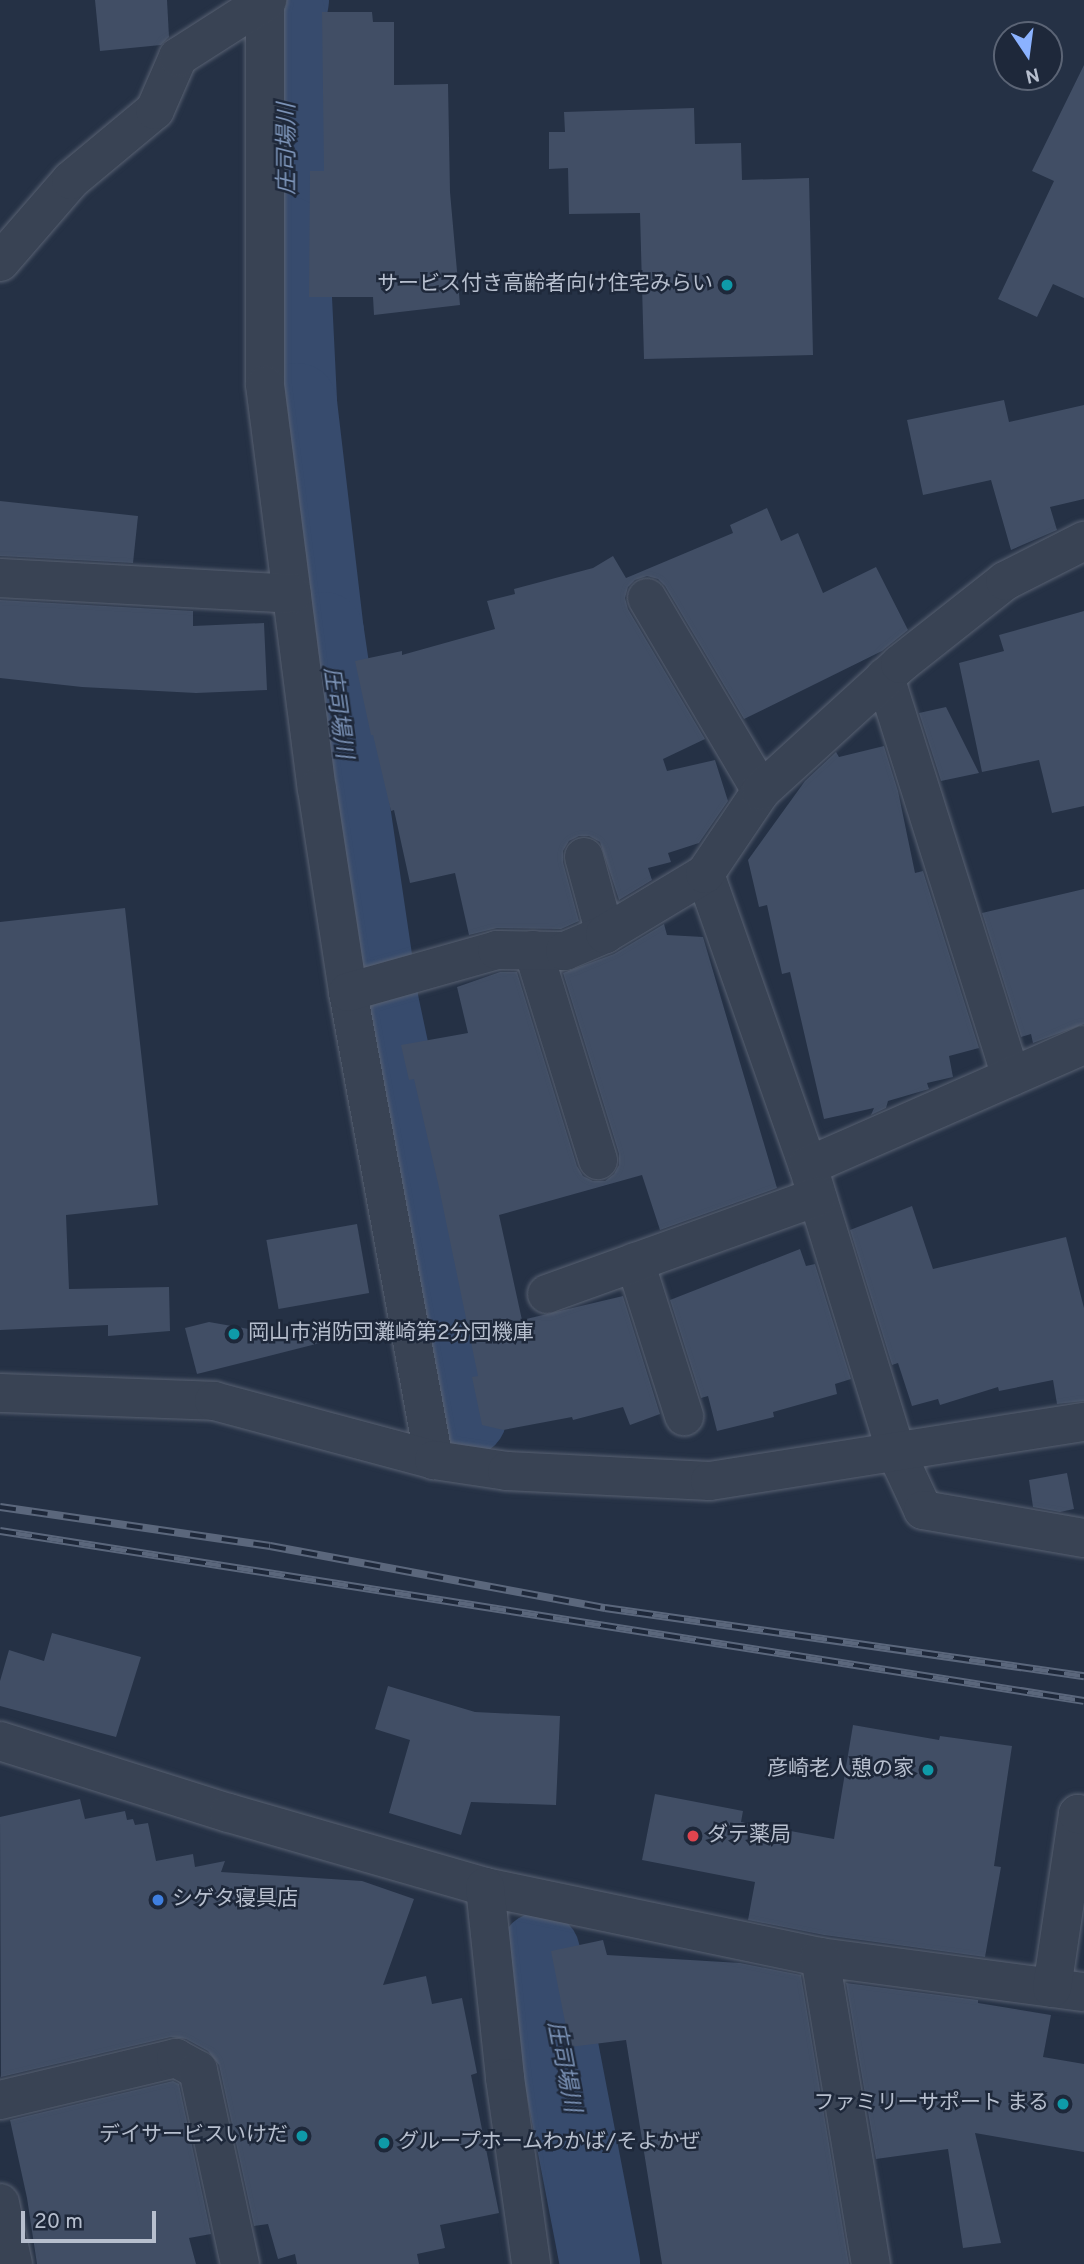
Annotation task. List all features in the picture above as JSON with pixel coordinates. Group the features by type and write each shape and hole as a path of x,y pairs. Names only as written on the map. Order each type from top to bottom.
{"street":[{"path":"0,262 71,180 155,110 178,57 266,0"},
{"path":"266,0 265,384 348,992 434,1460"},
{"path":"348,992 497,950 565,951 605,934 705,874 761,791 885,677 1005,581 1082,549"},
{"path":"0,578 292,594"},
{"path":"647,598 761,791"},
{"path":"885,677 1011,1077"},
{"path":"584,857 605,934"},
{"path":"705,874 813,1181 896,1452 923,1510 1084,1538"},
{"path":"533,950 598,1160"},
{"path":"547,1294 635,1262 813,1181 1011,1077 1084,1045"},
{"path":"635,1262 684,1416"},
{"path":"0,1393 214,1401 434,1460 549,1474 710,1481 1084,1422"},
{"path":"0,1741 229,1813 485,1887 820,1957 1068,1990 1078,1814 1084,1815"},
{"path":"485,1887 505,2078 531,2264"},
{"path":"820,1957 871,2264"},
{"path":"0,2100 176,2058 198,2070 240,2264"},
{"path":"0,2203 13,2264"}],"building":[{"path":"95,0 167,0 169,37 161,45 100,51"},
{"path":"322,12 372,12 373,22 394,22 394,85 448,84 450,192 460,305 374,315 373,297 309,297 310,171 324,171"},
{"path":"1084,65 1084,298 1053,284 1037,317 998,299 1054,181 1032,171"},
{"name":"サービス付き高齢者向け住宅みらい","path":"694,108 695,144 741,143 742,180 809,178 813,355 644,359 640,213 569,214 568,168 549,169 549,132 565,132 564,112"},
{"path":"1004,400 1009,422 1084,405 1084,499 1050,507 1057,530 1011,550 991,480 923,495 907,420"},
{"path":"0,501 138,516 133,563 0,556"},
{"path":"767,508 781,541 798,533 823,593 876,567 908,630 882,651 744,719 665,586 658,579 647,576 635,580 628,587 625,598 628,609 705,739 663,759 667,771 715,760 728,801 699,843 668,853 671,862 648,868 652,880 619,900 600,842 589,836 579,836 569,841 563,851 563,862 579,921 561,929 497,928 469,935 455,873 410,883 394,810 391,811 371,735 355,661 402,651 402,655 495,629 487,601 515,594 514,589 593,568 613,556 626,578 733,533 730,525"},
{"path":"0,600 193,611 193,626 264,623 267,690 196,693 82,687 0,678"},
{"path":"1084,611 1084,806 1052,813 1039,760 982,772 959,663 1004,651 999,635"},
{"path":"946,707 979,773 941,781 919,713"},
{"path":"884,746 898,791 915,873 923,871 979,1048 949,1056 953,1077 927,1083 929,1089 888,1101 886,1108 871,1115 874,1108 824,1119 790,972 782,974 767,905 759,907 748,860 805,781 836,752 839,757"},
{"path":"1084,889 1084,1024 1033,1043 1031,1034 1021,1037 982,913"},
{"path":"125,908 158,1205 66,1215 69,1289 169,1287 170,1331 108,1336 108,1325 0,1330 0,922"},
{"path":"664,924 667,935 703,937 777,1188 660,1230 642,1175 499,1215 522,1320 623,1296 660,1414 630,1425 623,1407 573,1420 572,1417 503,1430 482,1425 472,1377 478,1376 438,1183 414,1079 409,1080 401,1045 468,1033 457,987 500,972 517,972 577,1166 583,1176 593,1181 605,1181 614,1174 619,1165 619,1154 563,973 614,954"},
{"path":"912,1206 933,1269 1066,1237 1084,1308 1084,1401 1057,1404 1053,1380 999,1391 998,1387 940,1405 938,1399 912,1406 898,1363 892,1365 850,1230"},
{"path":"357,1224 369,1293 279,1309 266,1240"},
{"path":"800,1249 806,1266 815,1264 851,1379 835,1384 837,1394 773,1412 774,1417 717,1431 708,1396 701,1398 670,1300"},
{"name":"岡山市消防団灘崎第2分団機庫","path":"209,1322 324,1342 197,1374 185,1328"},
{"path":"1067,1473 1074,1509 1060,1512 1033,1507 1029,1480"},
{"path":"52,1633 141,1657 116,1737 0,1706 0,1681 9,1650 44,1661"},
{"path":"388,1686 475,1712 560,1716 556,1805 471,1802 461,1835 389,1813 410,1740 375,1729"},
{"path":"853,1725 939,1740 940,1736 1012,1746 994,1866 1001,1867 985,1957 824,1935 748,1920 755,1882 642,1860 655,1794 743,1811 741,1822 834,1839"},
{"path":"80,1799 85,1819 125,1811 127,1820 133,1819 135,1825 148,1823 156,1861 193,1854 195,1867 225,1861 221,1872 362,1881 414,1899 383,1985 426,1976 432,2004 462,1998 477,2073 471,2075 499,2213 440,2225 445,2248 417,2254 419,2264 297,2264 295,2254 278,2259 268,2224 254,2226 219,2065 208,2051 186,2039 171,2037 1,2077 0,1817"},
{"path":"603,1940 607,1955 740,1963 801,1975 849,2264 662,2264 626,2040 570,2047 551,1951"},
{"path":"846,1983 978,2000 978,2003 1051,2015 1043,2057 1084,2064 1084,2152 975,2133 1001,2243 963,2248 948,2149 876,2159"},
{"path":"173,2081 179,2084 211,2234 189,2238 196,2264 37,2264 27,2198 10,2120"}],"waterway":[{"name":"庄司場川","path":"289,0 286,17 289,237 297,403 324,632 378,999 467,1417"},
{"name":"庄司場川","path":"540,1952 600,2264"}],"railway":[{"path":"0,1507 270,1546 605,1608 1084,1676"},
{"path":"0,1531 1084,1701"}],"place":[{"name":"サービス付き高齢者向け住宅みらい","path":"727,285"},
{"name":"岡山市消防団灘崎第2分団機庫","path":"234,1334"},
{"name":"彦崎老人憩の家","path":"928,1770"},
{"name":"ダテ薬局","path":"693,1836"},
{"name":"シゲタ寝具店","path":"158,1900"},
{"name":"ファミリーサポート まる","path":"1063,2104"},
{"name":"デイサービスいけだ","path":"302,2136"},
{"name":"グループホームわかば/そよかぜ","path":"384,2143"}]}
